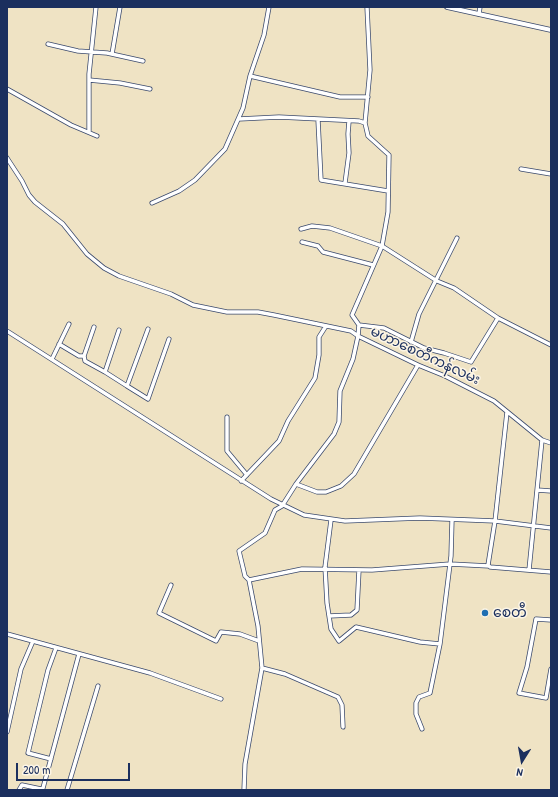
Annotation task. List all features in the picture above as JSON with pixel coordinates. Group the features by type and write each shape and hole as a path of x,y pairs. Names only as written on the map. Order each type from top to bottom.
{"street":[{"path":"89,132 89,80 96,7"},
{"path":"112,54 120,7"},
{"path":"152,203 179,191 204,172 222,153 239,119 250,76 264,35 269,7"},
{"path":"239,119 279,117 365,123 370,70 367,7"},
{"path":"448,7 551,30"},
{"path":"479,14 480,7"},
{"path":"48,44 91,53 112,54 143,61"},
{"path":"250,76 340,97 368,97"},
{"path":"89,80 150,89"},
{"path":"7,89 71,125 97,136"},
{"path":"318,120 321,180 388,191"},
{"path":"345,183 349,153 349,121"},
{"name":"မဟာစေတီကန်လမ်း","path":"365,123 368,136 389,155 388,212 382,246 352,315 359,325 358,336 418,365 445,376 494,401 542,440 551,443"},
{"path":"7,158 32,198 63,224 87,254 104,268 119,276 171,294 193,305 227,312 258,312 351,331 358,336 353,359 340,390 339,422 334,434 296,484 282,506 275,510 265,533 239,551 245,576 249,580 262,668 246,758 244,790"},
{"path":"521,169 551,174"},
{"path":"301,228 312,226 330,228 382,246 438,281 454,288 498,318 551,345"},
{"path":"411,342 419,314 438,281 457,238"},
{"path":"302,242 318,246 323,252 373,265"},
{"path":"359,325 384,328 424,348 471,362 498,318"},
{"path":"52,359 69,324"},
{"path":"241,481 279,442 288,421 315,378 319,356 319,337 326,326"},
{"path":"94,327 84,356 85,361 148,399 169,339"},
{"path":"127,386 148,329"},
{"path":"105,372 119,330"},
{"path":"7,331 241,481 282,506 304,515 330,520 452,520 495,522 551,528"},
{"path":"59,344 79,356 84,356"},
{"path":"296,484 317,492 326,492 341,486 354,474 418,365"},
{"path":"489,566 507,412"},
{"path":"227,417 227,451 247,475"},
{"path":"529,570 532,526 538,490 542,440"},
{"path":"538,490 551,491"},
{"path":"330,520 326,569 329,616 331,629 339,641 356,627 420,642 440,644"},
{"path":"422,729 416,714 416,703 419,697 430,693 440,644 450,564 452,520"},
{"path":"249,580 302,569 359,570 450,564 551,572"},
{"path":"329,616 351,615 357,610 359,570"},
{"path":"171,586 159,613 216,641 221,632 240,634 259,641"},
{"path":"551,620 536,619 527,667 519,693 546,698 551,669"},
{"path":"7,640 8,634 150,673 221,699"},
{"path":"7,732 21,669 33,641"},
{"path":"51,760 28,753 48,670 56,648"},
{"path":"19,790 22,785 42,789 80,654"},
{"path":"262,668 285,674 338,697 342,705 343,727"},
{"path":"66,790 98,686"}],"place":[{"name":"စေတီ","path":"485,613"}]}
